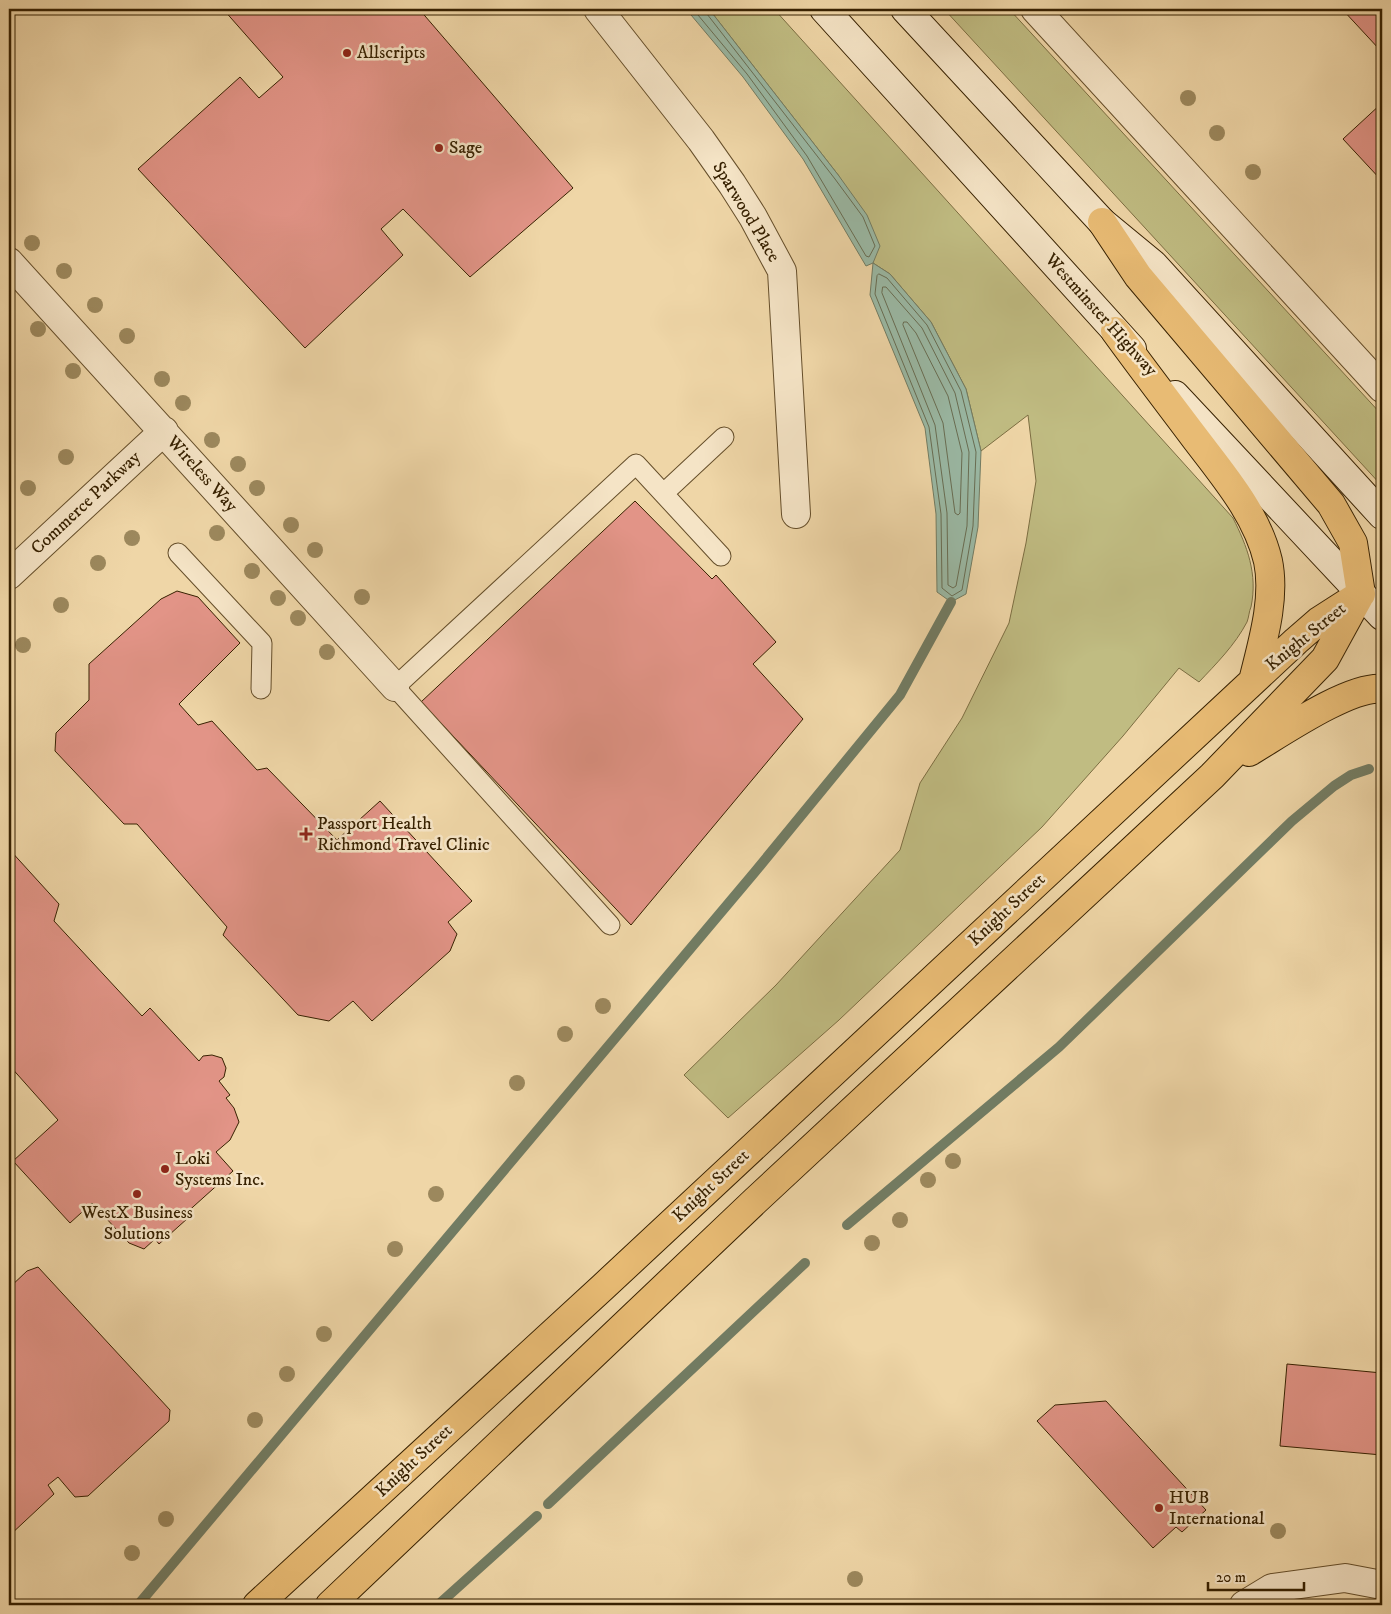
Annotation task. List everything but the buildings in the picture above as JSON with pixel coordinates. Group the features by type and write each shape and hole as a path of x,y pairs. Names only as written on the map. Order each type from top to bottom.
{"highway":[{"path":"1102,222 1138,276 1330,504 1353,543 1372,595"},
{"path":"1115,331 1248,511 1260,538 1268,563 1269,588 1267,622 1253,682"},
{"name":"Knight Street","path":"257,1605 603,1287 1296,641 1319,622 1372,595"},
{"name":"Knight Street","path":"330,1605 755,1201 1212,776 1325,659 1372,595"},
{"path":"1212,776 1296,723 1349,695 1382,689"}],"street":[{"name":"Sparwood Place","path":"598,9 722,169 754,217 782,271 796,514"},
{"name":"Westminster Highway","path":"824,9 1115,331 1372,595 1382,616"},
{"path":"905,9 1102,222 1153,264 1382,514"},
{"path":"1035,9 1382,388"},
{"name":"Wireless Way","path":"9,262 395,687"},
{"name":"Commerce Parkway","path":"9,575 164,431"},
{"path":"1244,1605 1272,1588 1345,1578 1382,1585"}],"lane":[{"path":"664,493 724,437"},
{"path":"610,925 395,687 636,464 722,556"},
{"path":"178,553 262,643 261,689"}],"shaded area":[{"path":"709,9 774,9 1233,518 1247,550 1253,583 1253,595 1247,622 1231,646 1199,682 1179,668 1123,736 1042,827 839,1020 728,1118 684,1075 776,985 900,850 920,783 962,718 1009,623 1026,543 1036,481 1028,415 981,451 966,389 931,322 890,274 873,263 839,176"},
{"path":"944,9 1009,9 1382,415 1382,486"}],"water":[{"path":"686,9 709,9 839,176 867,215 880,246 873,263 866,266 803,159 743,77"},
{"path":"873,263 890,274 931,322 966,389 981,451 978,527 966,594 951,602 937,592 936,514 925,428 870,295"}],"waterway":[{"path":"138,1605 754,873 900,695 951,602"},
{"path":"847,1225 1059,1047 1292,821 1334,786 1351,775 1369,769"},
{"path":"548,1504 805,1263"},
{"path":"438,1605 537,1516"}],"place":[{"name":"Allscripts","path":"347,53"},
{"name":"Sage","path":"439,148"},
{"name":"Passport Health Richmond Travel Clinic","path":"306,834"},
{"name":"Loki Systems Inc.","path":"165,1169"},
{"name":"WestX Business Solutions","path":"137,1194"},
{"name":"HUB International","path":"1159,1508"}]}
